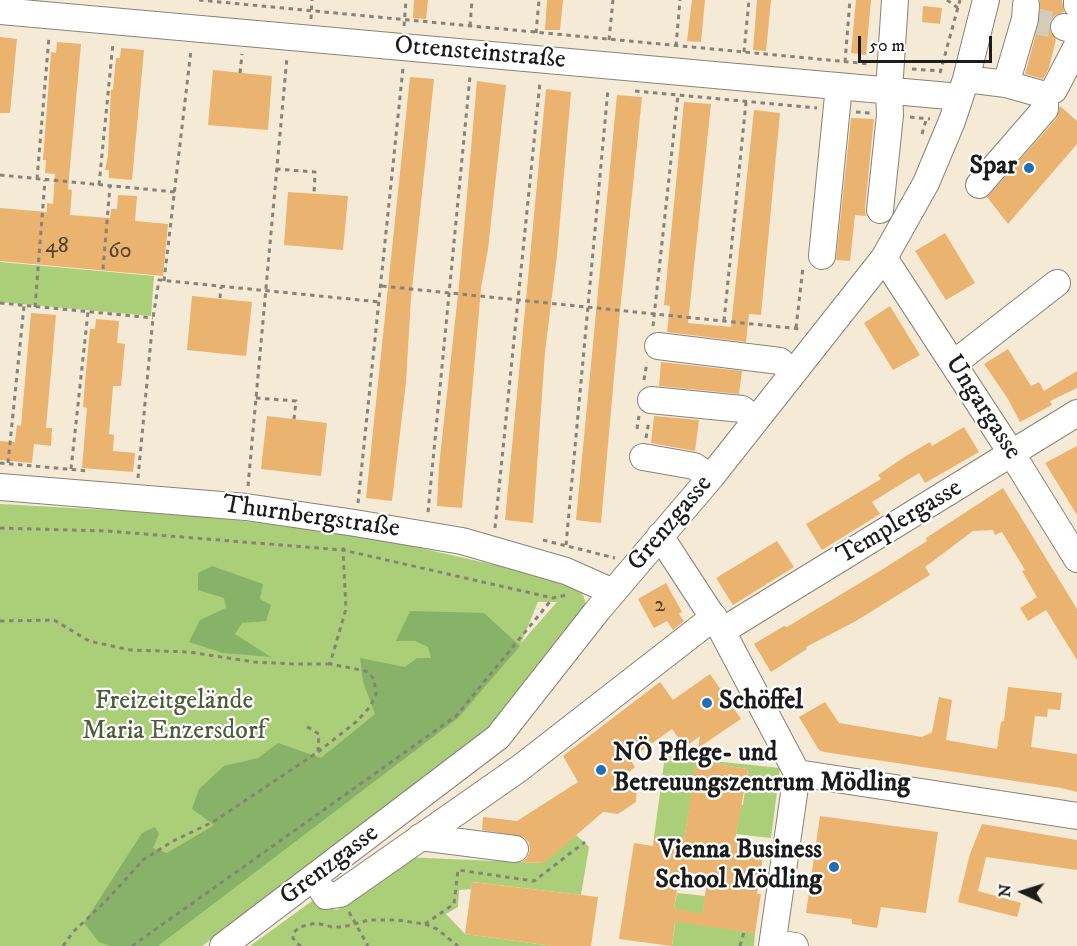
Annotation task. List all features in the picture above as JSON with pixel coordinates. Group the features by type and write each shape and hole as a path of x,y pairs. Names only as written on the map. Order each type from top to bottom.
{"street":[{"path":"880,210 890,115 889,79 895,0"},
{"name":"Grenzgasse","path":"223,946 498,737 613,591 711,477 884,258 926,183 963,88 986,0"},
{"path":"1077,0 1077,5"},
{"name":"Ottensteinstraße","path":"0,11 405,47 842,74 937,83 963,88 1006,84 1045,95"},
{"path":"1006,84 1026,12"},
{"path":"979,185 1045,109 1045,95 1054,90 1073,35"},
{"path":"822,256 842,74"},
{"name":"Ungargasse","path":"884,258 1012,454 1077,559"},
{"path":"953,363 1057,283"},
{"path":"652,347 780,361 793,373"},
{"path":"645,396 742,409 756,420"},
{"name":"Templergasse","path":"340,894 520,768 718,624 1012,454 1077,413"},
{"path":"643,457 694,466 711,477"},
{"name":"Thurnbergstraße","path":"0,487 246,507 462,541 566,571 613,591"},
{"path":"660,536 718,624 797,773 780,945"},
{"path":"498,737 520,768"},
{"path":"797,773 1077,816"},
{"path":"420,837 515,849"},
{"path":"314,878 326,896 340,894"}],"path":[{"path":"199,0 744,52 842,74 937,83"},
{"path":"355,523 382,286 405,47 406,0"},
{"path":"470,26 472,0"},
{"path":"536,33 539,0"},
{"path":"609,39 613,0"},
{"path":"676,46 680,0"},
{"path":"744,52 749,0"},
{"path":"842,74 850,0"},
{"path":"908,117 926,119 960,0"},
{"path":"164,281 191,50 188,27"},
{"path":"37,179 50,37"},
{"path":"246,507 288,37"},
{"path":"99,185 113,42"},
{"path":"240,73 242,54"},
{"path":"428,512 470,76"},
{"path":"495,530 540,82"},
{"path":"566,545 608,89"},
{"path":"637,429 645,396 652,347 678,95"},
{"path":"724,321 746,102"},
{"path":"276,169 315,172 314,194"},
{"path":"0,175 175,192"},
{"path":"35,307 45,179"},
{"path":"103,269 110,186"},
{"path":"136,498 153,318 159,280 380,302"},
{"path":"382,286 826,331"},
{"path":"220,298 221,287"},
{"path":"0,303 153,318"},
{"path":"8,463 24,306"},
{"path":"71,469 88,312"},
{"path":"256,398 296,401 294,419"},
{"path":"0,528 107,531 343,550 552,598 567,595 590,581"},
{"path":"330,664 346,609 343,550"},
{"path":"132,946 456,716 552,598"},
{"path":"0,621 54,620 89,641 130,650 189,652 254,662 330,664 366,671 374,679 376,694 370,706 356,722 318,752 213,822 173,841 143,860 105,902 73,932 63,946"},
{"path":"306,726 319,734 318,752"},
{"path":"425,924 453,904 458,870 534,881 585,842"},
{"path":"340,894 368,946"},
{"path":"301,946 293,938 294,932 300,927 316,923 343,927 369,920 397,920 425,924 437,929 458,946"},
{"path":"740,946 744,932"}],"green space":[{"path":"0,262 154,276 151,316 0,302"},
{"name":"Freizeitgelände Maria Enzersdorf","path":"0,504 181,514 359,534 578,584 585,600 585,611 483,739 202,946 0,946","holes":["538,602 557,602 521,643"]},
{"path":"212,566 263,584 260,599 271,605 266,621 242,623 235,634 271,657 223,653 189,642 200,620 226,608 224,598 198,590 198,573"},
{"path":"410,611 484,613 520,646 458,718 158,946 110,946 99,942 84,923 142,833 155,827 159,834 153,848 167,853 214,825 192,809 199,789 224,766 258,758 278,743 321,758 375,714 363,682 360,658 405,667 417,658 431,658 428,647 415,641 396,641"},
{"path":"665,756 780,768 771,838 736,834 748,769 697,761 684,841 654,837"},
{"path":"576,835 589,847 581,895 473,882 471,889 459,890 458,907 446,914 465,934 553,946 250,946 312,901 336,910 348,905 353,893 403,857 543,863"},
{"path":"677,893 705,896 701,925 755,933 754,946 672,946"}],"building":[{"path":"414,0 428,0 426,19 413,18"},
{"path":"547,0 563,0 560,30 545,30"},
{"path":"692,0 705,0 701,42 687,41"},
{"path":"757,0 771,0 766,51 753,50"},
{"path":"856,0 871,0 866,55 851,53"},
{"path":"1040,0 1062,0 1064,12 1054,16 1050,22 1050,31 1056,39 1049,68 1043,79 1025,74 1039,23"},
{"path":"923,6 942,8 940,24 922,22"},
{"path":"0,37 17,39 10,113 0,113"},
{"path":"57,42 81,44 68,189 72,190 70,215 110,218 111,209 117,209 118,195 137,196 135,221 168,224 163,276 0,261 0,208 47,212 47,203 53,204 55,174 45,173 46,160 43,160 51,52 56,53"},
{"path":"121,48 144,50 132,180 109,178 109,170 105,170 108,156 111,90 113,90 116,58 120,58"},
{"path":"213,70 272,76 268,130 208,125"},
{"path":"410,77 434,79 411,298 406,382 392,501 366,498"},
{"path":"477,81 506,85 488,249 481,288 462,508 437,506"},
{"path":"546,89 571,92 557,255 545,352 533,523 505,520"},
{"path":"617,95 642,97 601,523 576,520"},
{"path":"684,102 711,104 688,323 731,327 754,110 780,113 761,315 749,314 746,342 667,332 670,306 664,305"},
{"name":"Spar","path":"1060,106 1077,121 1077,144 1008,224 987,197 1056,119"},
{"path":"851,118 874,119 866,216 855,215 850,261 836,260"},
{"path":"288,192 348,196 343,250 284,245"},
{"path":"945,233 975,283 946,300 915,251"},
{"path":"192,296 252,302 246,356 187,350"},
{"path":"890,306 920,355 893,370 864,323"},
{"path":"31,313 56,315 46,428 52,428 51,446 34,444 32,463 0,460 0,441 15,442 17,425 21,426"},
{"path":"96,319 119,321 117,343 125,344 121,386 113,386 109,434 114,435 113,451 135,453 133,472 82,468 87,408 83,407 86,371 90,329 95,329"},
{"path":"1008,349 1031,386 1039,382 1044,391 1077,371 1077,388 1050,401 1052,405 1020,422 1008,399 984,364"},
{"path":"661,362 742,371 739,394 659,386"},
{"path":"267,416 327,423 321,476 261,469"},
{"path":"654,416 699,420 695,451 651,443"},
{"path":"964,427 979,452 925,483 919,473 872,502 880,514 822,550 806,524 881,479 878,475 906,456 930,442 932,446"},
{"path":"1077,446 1077,515 1045,463"},
{"path":"1003,488 1077,609 1077,660 1046,610 1028,621 1020,608 1037,597 1022,571 1025,570 1002,532 995,535 993,530 973,531 925,567 930,575 856,621 806,647 807,649 771,672 754,644 784,626 787,627 883,569"},
{"path":"777,541 794,567 733,605 716,578"},
{"path":"666,583 682,612 679,614 684,621 673,630 667,621 654,628 638,599"},
{"name":"NÖ Pflege- und Betreuungszentrum Mödling","path":"710,674 741,719 698,748 700,736 685,747 672,729 630,759 635,767 627,774 637,786 636,802 618,814 603,812 544,863 522,862 527,858 530,850 529,843 524,837 482,830 483,817 517,821 578,782 563,756 660,682 673,700"},
{"path":"1008,687 1062,693 1060,710 1048,709 1047,717 1035,716 1031,747 1077,754 1077,792 824,752 819,750 799,717 825,702 839,723 922,737 932,732 939,697 952,700 946,740 997,749 1001,722 1004,721"},
{"path":"696,761 748,769 735,840 765,845 757,894 761,894 755,933 675,922 672,946 619,939 634,843 653,846 654,837 684,841","holes":["680,871 708,876 702,914 674,908"]},
{"name":"Vienna Business School Mödling","path":"820,816 938,832 926,913 881,907 877,928 852,924 852,919 806,913"},
{"path":"982,824 1077,840 1077,870 986,857 978,891 1021,903 1017,917 958,902 970,854"},
{"path":"472,882 598,897 591,946 553,946 465,934"}],"tunnel":[{"path":"1025,19 1064,27"}],"place":[{"name":"Spar","path":"1029,168"},
{"name":"Schöffel","path":"707,703"},
{"name":"NÖ Pflege- und Betreuungszentrum Mödling","path":"601,770"},
{"name":"Vienna Business School Mödling","path":"834,867"}]}
